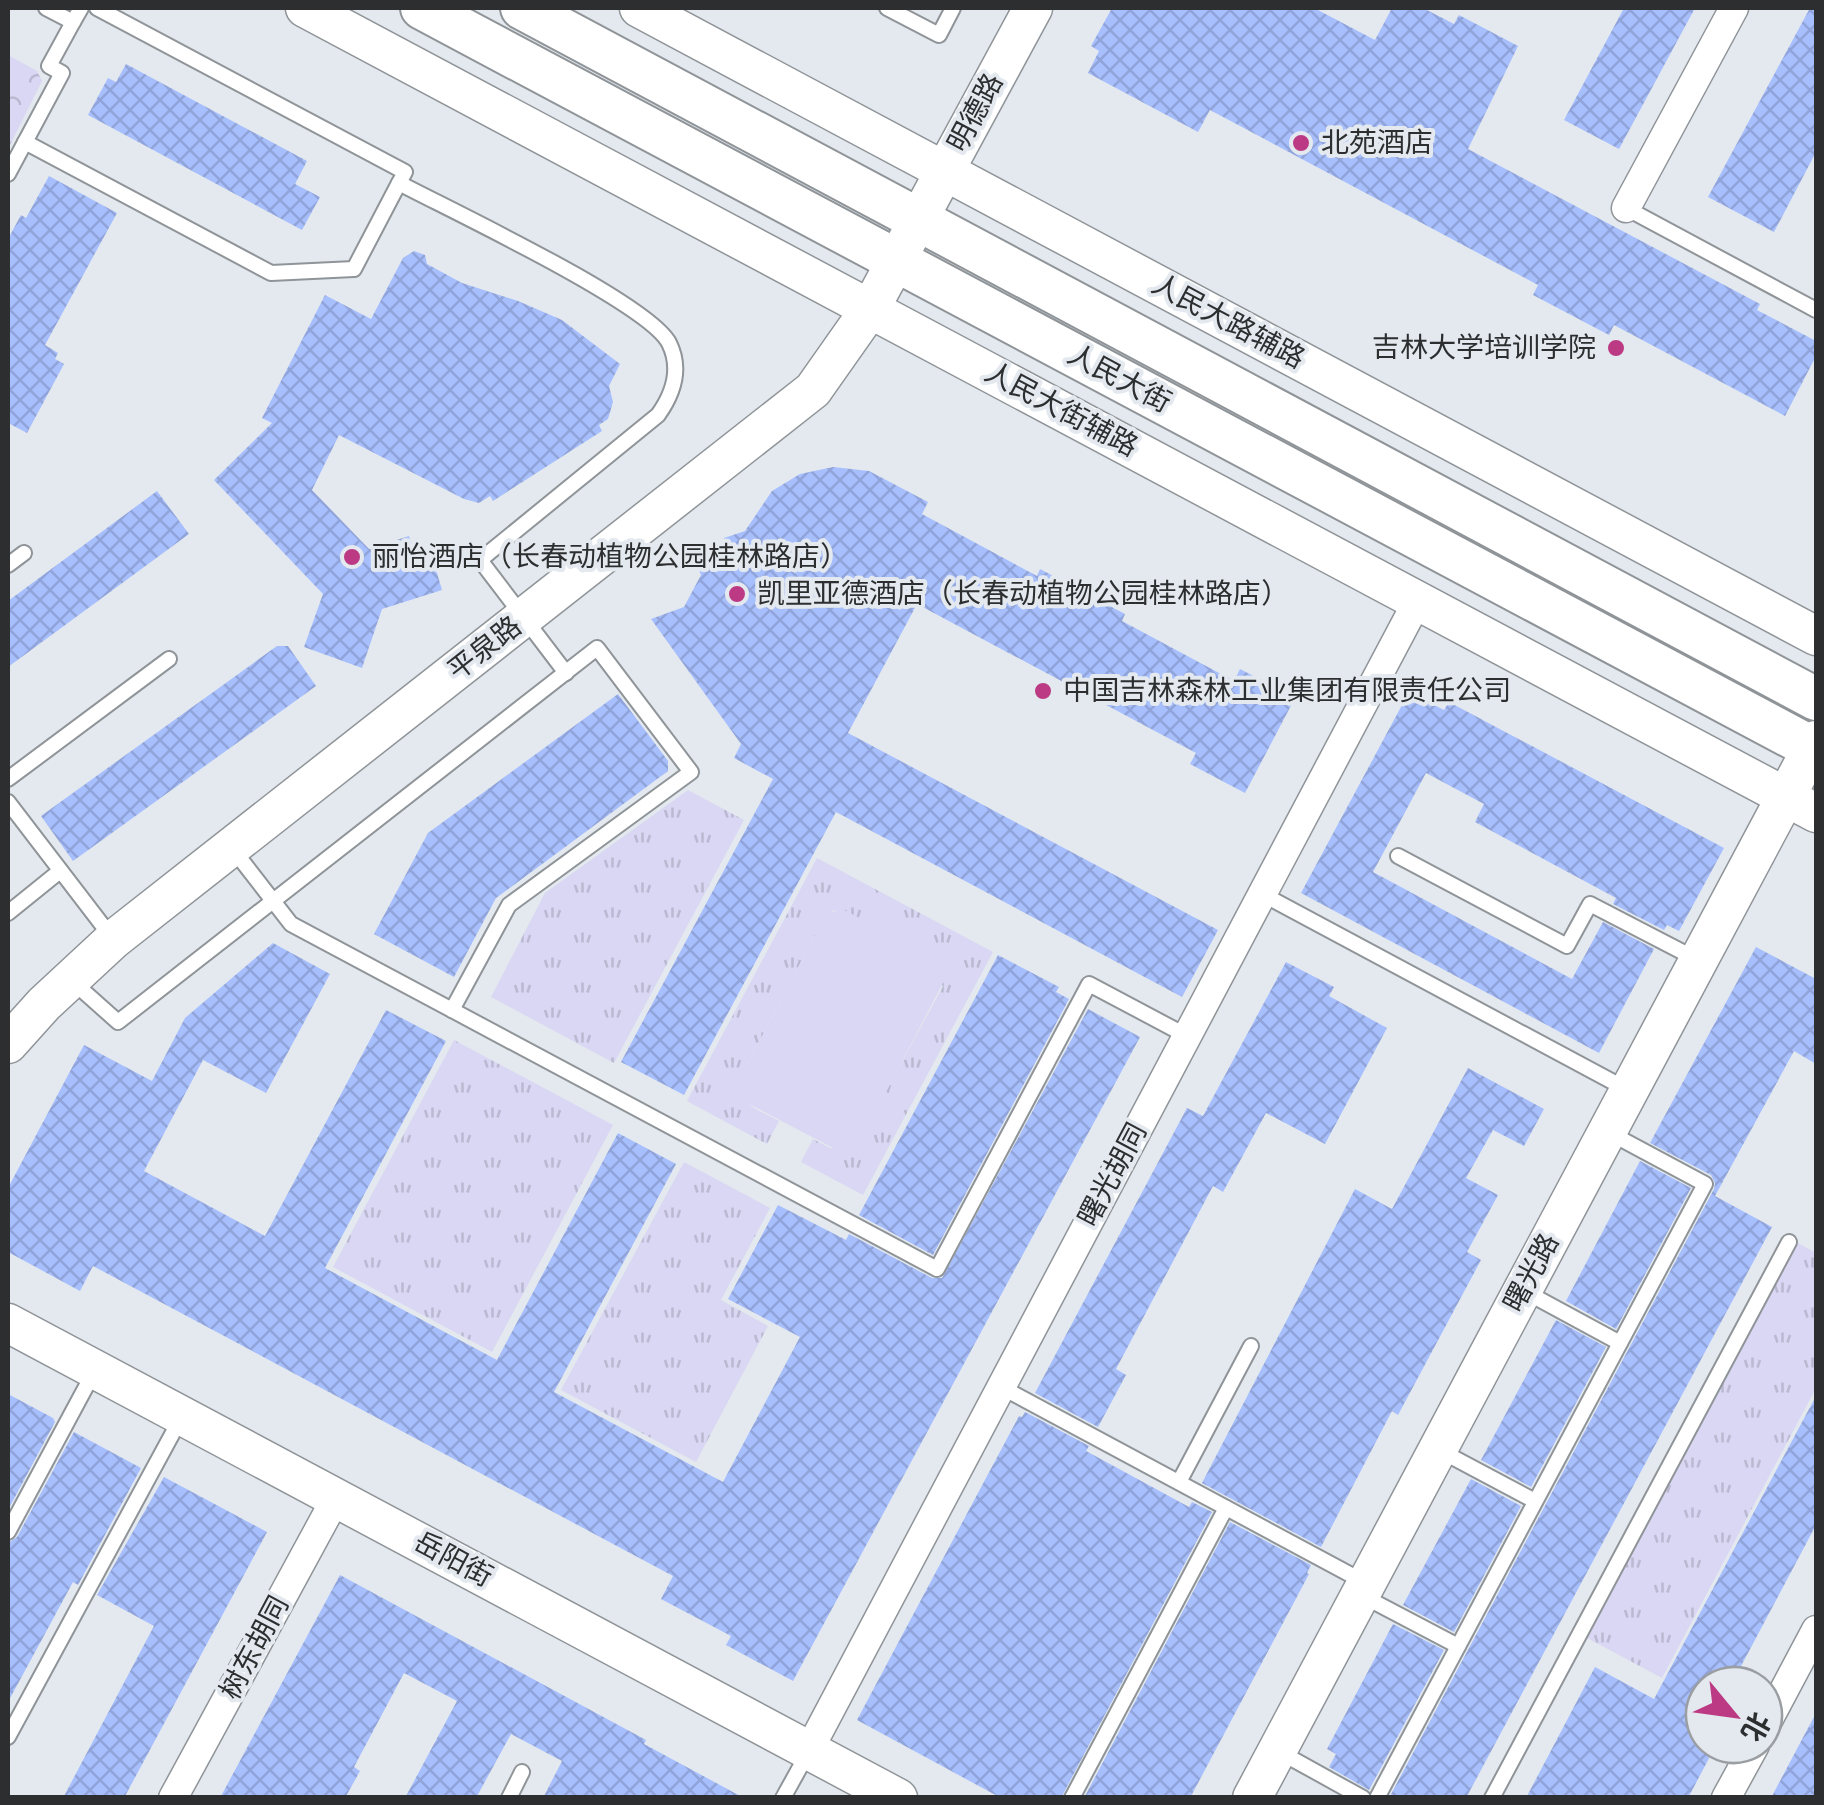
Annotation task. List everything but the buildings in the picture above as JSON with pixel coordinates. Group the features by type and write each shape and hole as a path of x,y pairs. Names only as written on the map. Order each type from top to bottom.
{"main road":[{"name":"人民大街","path":"422,8 1815,746"},
{"name":"人民大街","path":"522,8 1816,699"}],"street":[{"name":"人民大街辅路","path":"305,8 1801,805"},
{"name":"人民大路辅路","path":"639,8 1816,636"},
{"name":"明德路","path":"918,219 1032,8"},
{"path":"1626,208 1734,8"},
{"name":"平泉路","path":"8,1044 114,940 814,390 870,309 918,219"},
{"name":"曙光胡同","path":"809,1750 1418,600"},
{"name":"曙光路","path":"1252,1798 1698,960 1801,805 1815,746"},
{"name":"岳阳街","path":"8,1322 898,1798"},
{"name":"树东胡同","path":"174,1798 336,1498"},
{"path":"1784,1690 1816,1630"},
{"path":"1726,1798 1743,1765"}],"lane":[{"path":"46,8 74,22"},
{"path":"8,174 62,72 50,66 81,8"},
{"path":"25,142 271,273 354,269 406,172 97,8"},
{"path":"887,8 939,35 953,8"},
{"path":"400,183 623,302 662,332 674,358 673,388 667,403 645,429 480,560 566,672"},
{"path":"1626,208 1816,310"},
{"path":"8,565 24,554"},
{"path":"70,980 118,1022 597,648 691,772 509,905 452,1010"},
{"path":"8,778 169,659"},
{"path":"8,802 114,940"},
{"path":"231,848 291,924 937,1268 1089,984 1187,1036"},
{"path":"1398,856 1568,946 1590,904 1698,960"},
{"path":"8,914 60,872"},
{"path":"1262,894 1629,1090"},
{"path":"1377,1798 1704,1184 1607,1132"},
{"path":"1492,1798 1789,1242"},
{"path":"1522,1290 1620,1343"},
{"path":"1178,1482 1251,1346"},
{"path":"8,1532 95,1369"},
{"path":"1001,1387 1226,1508 1458,1646"},
{"path":"8,1737 182,1416"},
{"path":"1438,1449 1535,1501"},
{"path":"1072,1798 1226,1508"},
{"path":"784,1798 809,1750"},
{"path":"1277,1751 1363,1798"},
{"path":"508,1798 522,1772"}],"green space":[{"path":"8,55 37,71 42,81 8,149"},
{"path":"688,790 744,820 614,1063 491,997 545,893"},
{"path":"817,858 993,952 863,1195 801,1162 813,1139 830,1148 857,1145 943,986 834,910 823,920 738,1082 747,1102 779,1121 767,1144 687,1101"},
{"path":"842,909 934,956 941,961 946,977 862,1138 857,1145 839,1151 747,1103 738,1091 738,1082 823,920 827,914"},
{"path":"454,1040 613,1125 492,1352 333,1267"},
{"path":"684,1162 770,1208 721,1300 768,1326 696,1462 561,1390"},
{"path":"1798,1243 1816,1253 1816,1388 1662,1678 1587,1638"}],"place":[{"name":"北苑酒店","path":"1301,143"},
{"name":"吉林大学培训学院","path":"1616,348"},
{"name":"丽怡酒店（长春动植物公园桂林路店）","path":"352,557"},
{"name":"凯里亚德酒店（长春动植物公园桂林路店）","path":"737,594"},
{"name":"中国吉林森林工业集团有限责任公司","path":"1043,691"}]}
